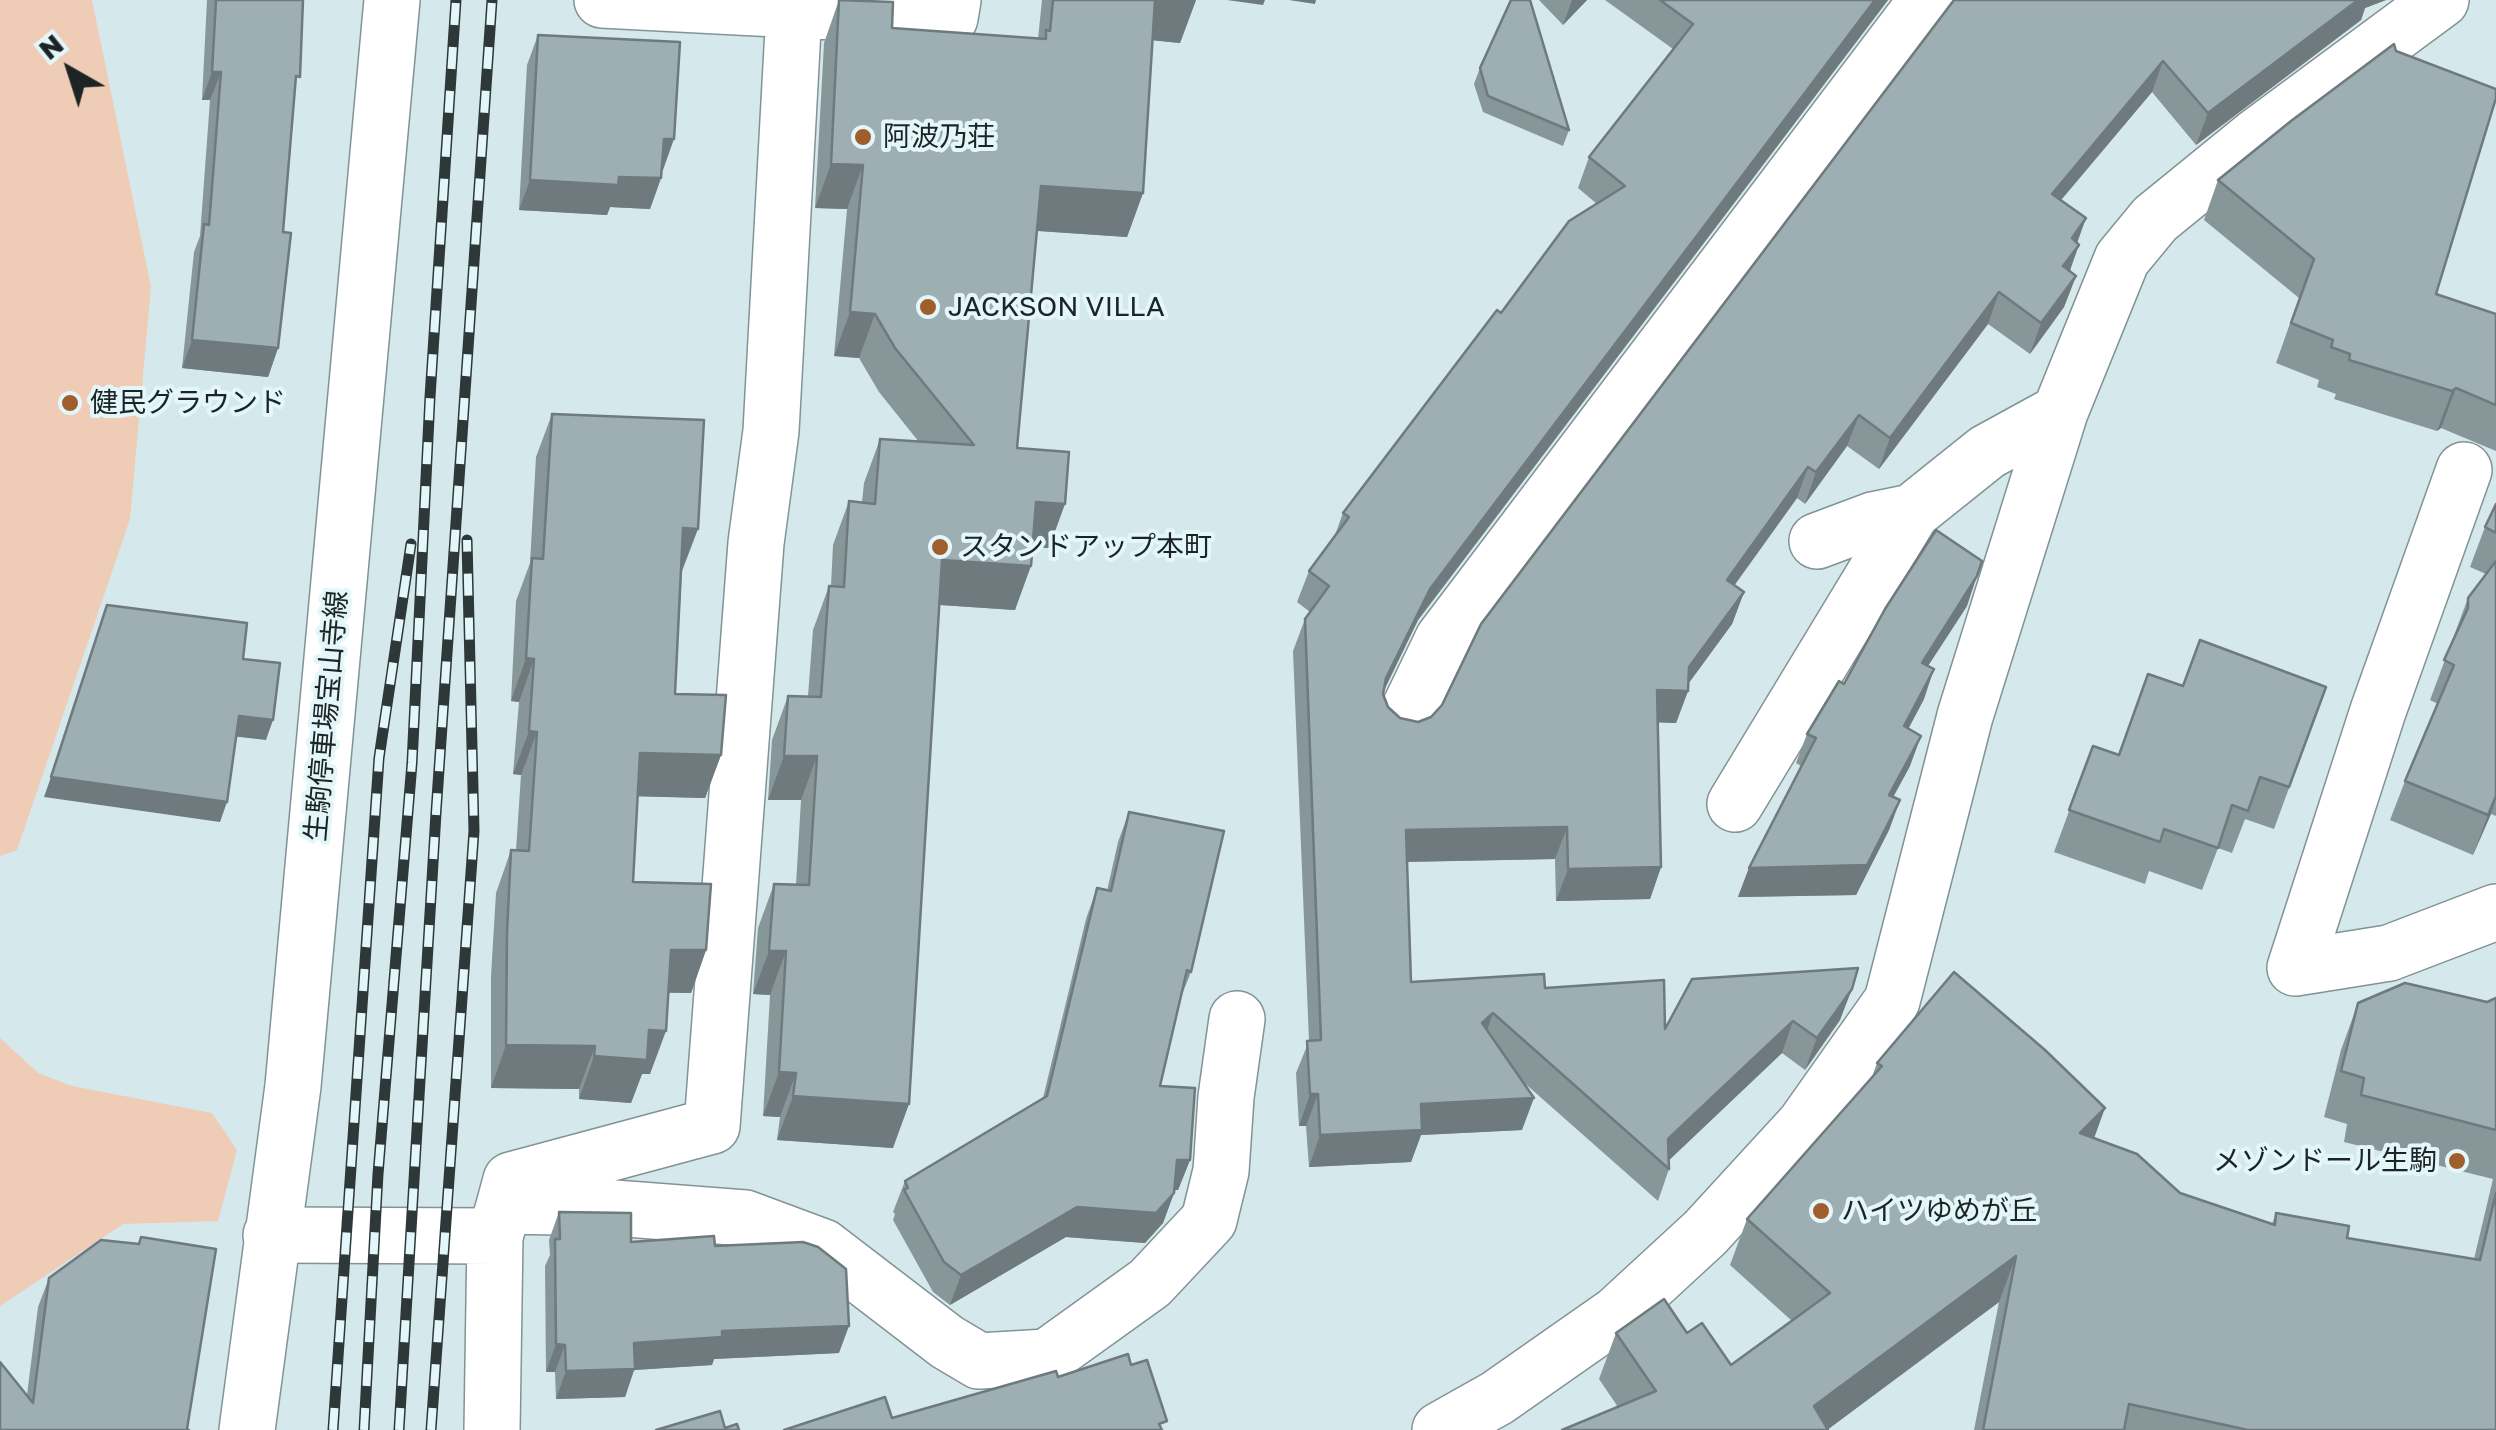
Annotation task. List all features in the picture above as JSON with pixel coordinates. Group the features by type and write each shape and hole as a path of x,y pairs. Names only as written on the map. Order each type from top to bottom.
{"street":[{"name":"生駒停車場宝山寺線","path":"247,1430 294,1066 392,0"},
{"path":"602,0 950,18 953,0"},
{"path":"1403,722 1443,638 1927,0"},
{"path":"1440,1430 1498,1398 1617,1314 1705,1234 1805,1124 1892,1001 1965,716 2060,412 2122,259 2155,219 2257,136 2441,0"},
{"path":"492,1430 499,1221 510,1180 712,1126 756,543 771,431 794,12"},
{"path":"1735,804 1912,512 1987,452 2060,412"},
{"path":"2464,470 2378,711 2295,968 2389,953 2496,912"},
{"path":"1816,540 1873,520 1912,512"},
{"path":"271,1234 499,1221 614,1208 746,1218 823,1246 947,1342 978,1361 1047,1357 1150,1284 1208,1220 1221,1171 1237,1019"}],"shaded area":[{"name":"健民グラウンド","path":"0,0 92,0 151,287 130,519 17,850 0,856"},
{"path":"0,1038 38,1073 72,1086 212,1113 237,1150 218,1221 123,1224 0,1306"}],"building":[{"path":"216,0 303,0 300,77 296,76 283,232 291,233 278,348 192,340 204,224 209,225 221,72 212,72"},
{"path":"839,0 893,2 892,28 1046,39 1053,0 1155,0 1143,193 1041,186 1017,448 1069,452 1065,504 1036,502 1031,566 942,560 909,1104 793,1096 796,1073 779,1072 786,951 769,951 774,884 809,885 817,756 784,756 788,696 821,697 829,586 844,587 849,501 875,504 880,439 974,445 895,348 875,314 850,312 863,165 831,164"},
{"path":"1511,0 1530,0 1569,130 1488,96 1480,68"},
{"path":"1660,0 1875,0 1430,589 1386,678 1383,694 1388,707 1400,718 1418,722 1431,717 1442,705 1481,624 1954,0 2358,0 2208,113 2163,61 2052,194 2086,218 2072,238 2079,245 2063,266 2076,276 2041,323 1999,292 1890,438 1859,415 1816,472 1808,467 1727,580 1744,592 1689,667 1688,691 1657,690 1661,867 1568,869 1567,827 1406,830 1411,982 1544,974 1545,988 1664,980 1665,1029 1692,979 1858,968 1852,989 1817,1038 1793,1021 1668,1139 1669,1169 1493,1013 1482,1023 1534,1098 1421,1104 1422,1130 1320,1135 1318,1094 1310,1094 1307,1041 1321,1040 1305,619 1329,586 1309,571 1349,517 1343,513 1569,221 1625,186 1589,157 1693,24"},
{"path":"538,35 680,42 674,139 664,139 661,178 619,177 618,185 530,180"},
{"path":"2394,44 2396,51 2496,89 2436,294 2496,314 2496,405 2456,388 2452,391 2349,360 2350,354 2331,347 2333,340 2291,323 2314,259 2218,180"},
{"path":"552,414 704,420 698,529 683,528 675,694 726,695 721,755 640,753 633,882 711,884 706,950 671,950 666,1031 649,1030 647,1060 594,1056 595,1046 506,1045 511,850 529,851 537,732 529,731 534,659 526,658 532,558 543,559"},
{"path":"2496,504 2496,533 2485,527"},
{"path":"1936,530 1982,561 1977,576 1922,663 1934,669 1904,726 1921,736 1889,795 1900,800 1867,865 1749,868 1816,738 1807,734 1839,681 1844,684 1885,609"},
{"path":"2496,561 2496,796 2488,815 2405,781 2454,665 2444,660 2468,608 2468,598"},
{"path":"107,605 247,623 243,659 280,663 273,720 239,716 227,802 51,777"},
{"path":"2200,640 2326,687 2289,787 2260,777 2248,811 2232,805 2218,848 2164,829 2160,842 2069,810 2093,746 2119,755 2148,674 2183,686"},
{"path":"1129,812 1224,831 1160,1086 1195,1088 1190,1160 1177,1160 1174,1193 1156,1213 1077,1207 961,1275 944,1262 904,1190 908,1188 905,1181 1047,1096 1097,888 1111,891"},
{"path":"1954,972 2105,1108 2080,1133 2137,1154 2180,1193 2275,1225 2276,1213 2349,1226 2347,1238 2480,1260 2496,1193 2496,1430 2248,1430 2129,1404 2124,1430 1983,1430 2016,1256 1814,1406 1828,1430 1562,1430 1656,1391 1616,1333 1664,1299 1687,1333 1702,1323 1731,1365 1830,1293 1747,1219 1882,1066 1877,1063"},
{"path":"2405,983 2487,1002 2496,998 2496,1130 2361,1095 2364,1078 2341,1071 2358,1003"},
{"path":"559,1212 631,1213 631,1242 714,1236 715,1246 803,1242 818,1247 846,1269 849,1326 722,1331 722,1337 634,1343 635,1369 566,1371 565,1345 556,1344 555,1239 560,1239"},
{"path":"141,1237 216,1249 189,1430 0,1430 0,1362 33,1403 49,1278 101,1240 139,1244"},
{"path":"1128,1354 1131,1365 1147,1360 1167,1421 1159,1424 1162,1430 784,1430 885,1397 892,1418 1056,1371 1058,1377"},
{"path":"720,1411 725,1428 737,1424 739,1430 656,1430"}],"railway":[{"path":"364,1430 378,1174 412,763 430,397 456,0"},
{"path":"399,1430 436,813 492,0"},
{"path":"431,1430 474,831 467,540"},
{"path":"333,1430 379,758 411,544"}],"place":[{"name":"阿波乃荘","path":"863,137"},
{"name":"JACKSON VILLA","path":"928,307"},
{"name":"健民グラウンド","path":"70,403"},
{"name":"スタンドアップ本町","path":"940,547"},
{"name":"メゾンドール生駒","path":"2457,1161"},
{"name":"ハイツゆめが丘","path":"1821,1211"}]}
